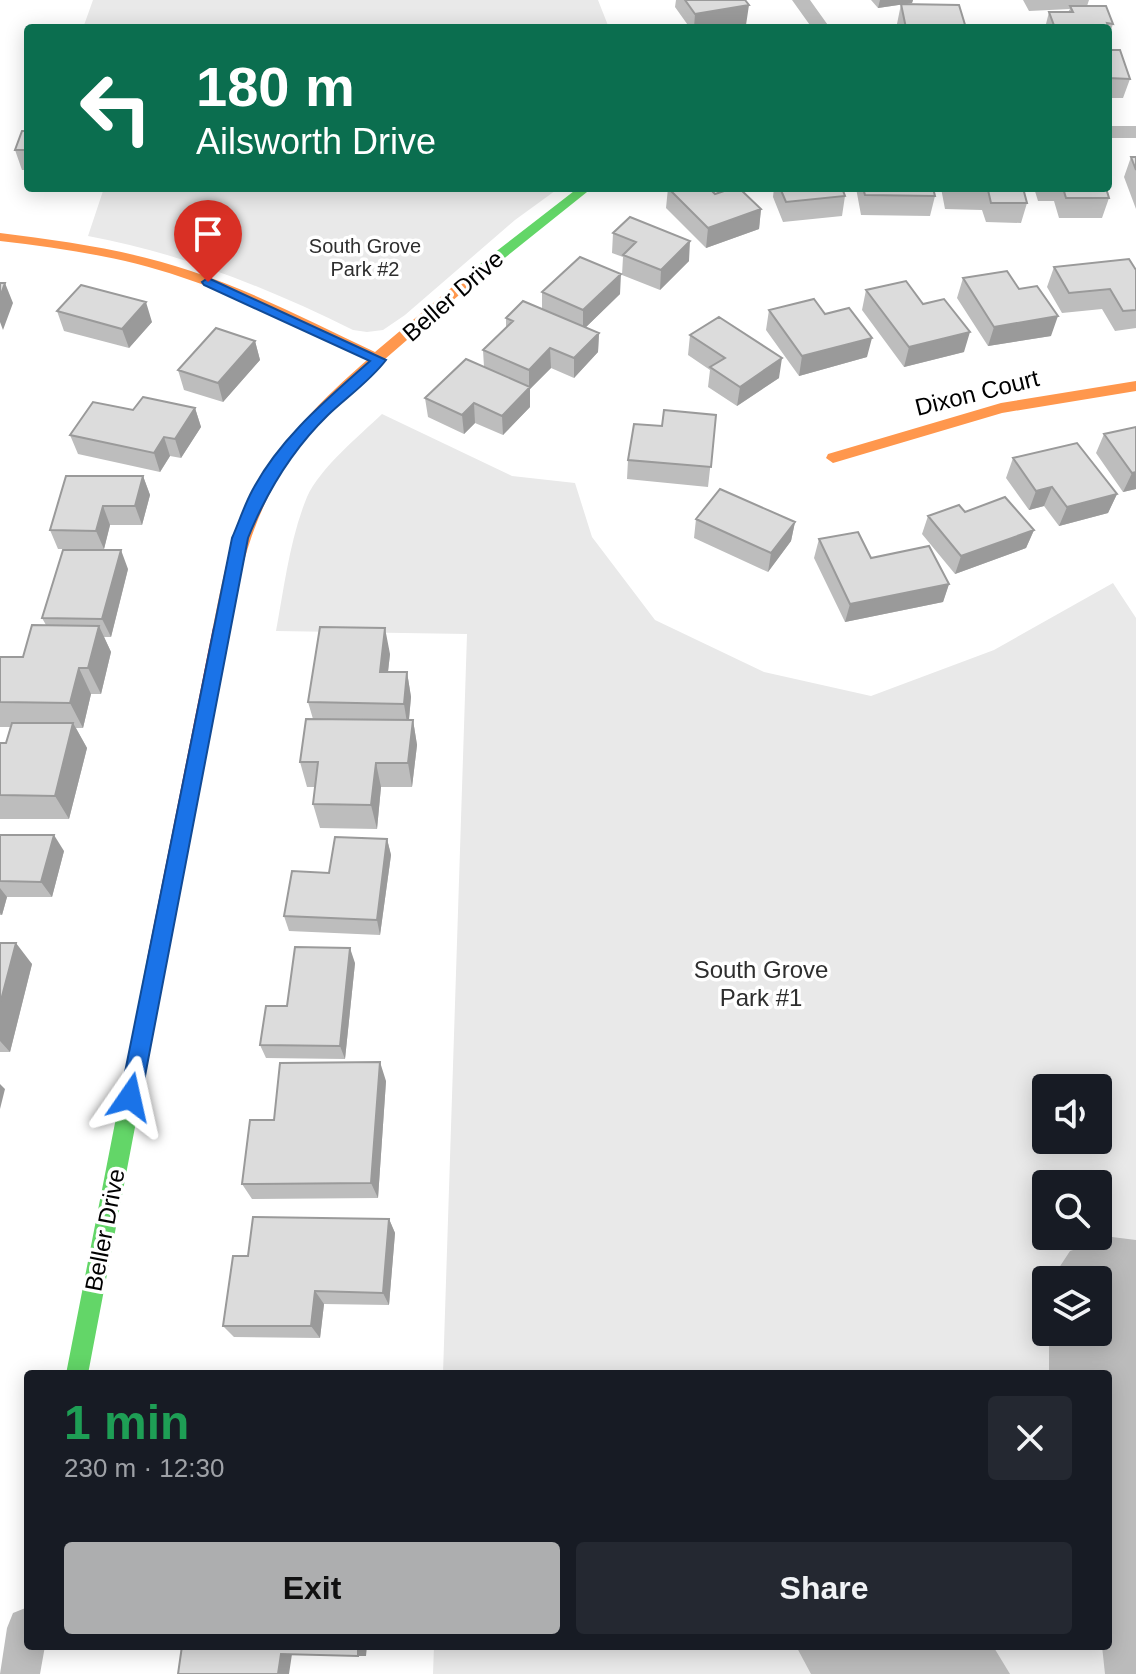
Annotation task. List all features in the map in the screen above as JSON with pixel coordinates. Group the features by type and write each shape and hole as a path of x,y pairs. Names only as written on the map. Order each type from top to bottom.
{"street":[{"path":"801,0 818,24"},
{"path":"1112,132 1136,132"},
{"name":"Beller Drive","path":"78,1370 240,538 259,492 284,453 321,413 533,227 581,192"},
{"path":"0,237 77,247 168,269 247,298 379,360"},
{"name":"Dixon Court","path":"833,458 991,410 1136,386"},
{"path":"19,1674 24,1648"}],"green space":[{"path":"93,0 598,0 607,24 84,24"},
{"name":"South Grove Park #2","path":"103,192 554,192 515,220 405,315 383,330 367,332 353,330 256,286 190,262 88,236"},
{"name":"South Grove Park #1","path":"382,414 512,476 575,483 592,537 655,620 764,672 871,696 994,650 1113,583 1136,618 1136,1674 433,1674 434,1650 1112,1650 1112,1370 443,1370 467,634 276,631 301,513 313,486 330,464"}],"shaded area":[{"path":"1112,1237 1136,1240 1136,1674 1105,1674 1102,1650 1112,1650 1112,1370 1049,1370 1049,1346 1112,1346 1112,1266 1060,1266 1070,1251 1112,1250"},
{"path":"798,1650 995,1650 1010,1674 811,1674"}],"building":[{"path":"685,0 745,0 749,5 695,14"},
{"path":"901,4 959,5 965,24 905,24"},
{"path":"1070,6 1106,6 1113,24 1054,24 1049,12 1073,12"},
{"path":"1112,50 1120,50 1130,79 1112,78"},
{"path":"22,131 24,131 24,150 15,150"},
{"path":"672,192 743,192 761,209 708,228"},
{"path":"782,192 844,192 845,196 786,202"},
{"path":"864,192 934,192 935,196 865,195"},
{"path":"988,192 1024,192 1027,203 991,203"},
{"path":"1064,192 1107,192 1109,198 1066,198"},
{"path":"630,217 690,241 661,270 623,255 636,242 613,233"},
{"path":"580,257 621,274 583,310 542,292"},
{"path":"1129,259 1136,270 1136,310 1123,311 1110,289 1069,293 1054,267"},
{"path":"1007,271 1019,289 1037,286 1058,316 994,327 963,278"},
{"path":"906,281 923,304 944,299 970,332 909,347 866,290"},
{"path":"81,285 146,302 122,329 57,311"},
{"path":"814,299 825,314 849,308 872,338 802,356 769,310"},
{"path":"523,301 599,333 574,358 550,348 529,370 483,350 513,321 506,318"},
{"path":"719,317 782,358 740,387 710,367 725,358 690,335"},
{"path":"216,328 255,341 218,383 178,370"},
{"path":"466,359 530,387 502,416 474,403 462,415 425,398"},
{"path":"143,397 195,408 175,439 164,437 154,453 70,435 93,402 133,410"},
{"path":"664,410 716,415 711,467 628,460 634,424 662,426"},
{"path":"1136,427 1136,472 1132,473 1104,434"},
{"path":"1077,443 1117,494 1067,507 1052,487 1036,491 1013,458"},
{"path":"66,476 143,476 135,506 103,506 96,531 50,530"},
{"path":"720,489 795,522 771,553 696,519"},
{"path":"1005,497 1034,530 961,556 928,516 959,505 965,512"},
{"path":"858,532 871,558 929,546 949,584 850,604 819,539"},
{"path":"63,550 121,550 102,619 42,618"},
{"path":"32,625 99,626 88,668 79,668 70,703 0,702 0,657 23,657"},
{"path":"320,627 385,628 380,672 407,672 404,704 308,702"},
{"path":"306,719 413,720 408,763 376,763 371,805 313,804 318,762 300,762"},
{"path":"12,723 73,723 55,796 0,795 0,743 6,743"},
{"path":"0,835 54,835 41,882 0,881"},
{"path":"335,837 387,839 377,920 284,916 292,871 329,873"},
{"path":"0,943 16,943 0,1004"},
{"path":"295,947 350,948 340,1046 260,1045 266,1006 287,1006"},
{"path":"380,1062 371,1183 242,1184 250,1120 274,1120 280,1063"},
{"path":"253,1217 389,1219 383,1293 315,1291 311,1326 223,1326 233,1256 248,1256"},
{"path":"181,1650 358,1650 358,1656 281,1654 278,1674 178,1674"}],"traffic: fast":[{"path":"481,270 580,192"},
{"path":"78,1370 157,959"}],"traffic: slow":[{"path":"0,237 95,251 187,274 260,303 379,360"},
{"path":"221,627 246,524 271,474 295,441 353,380 481,270"},
{"path":"833,458 1001,408 1136,386"}],"traffic: jam":[{"path":"157,959 221,627"}],"route":[{"path":"130,1097 240,538 259,492 284,453 321,413 379,360 208,282"}]}
